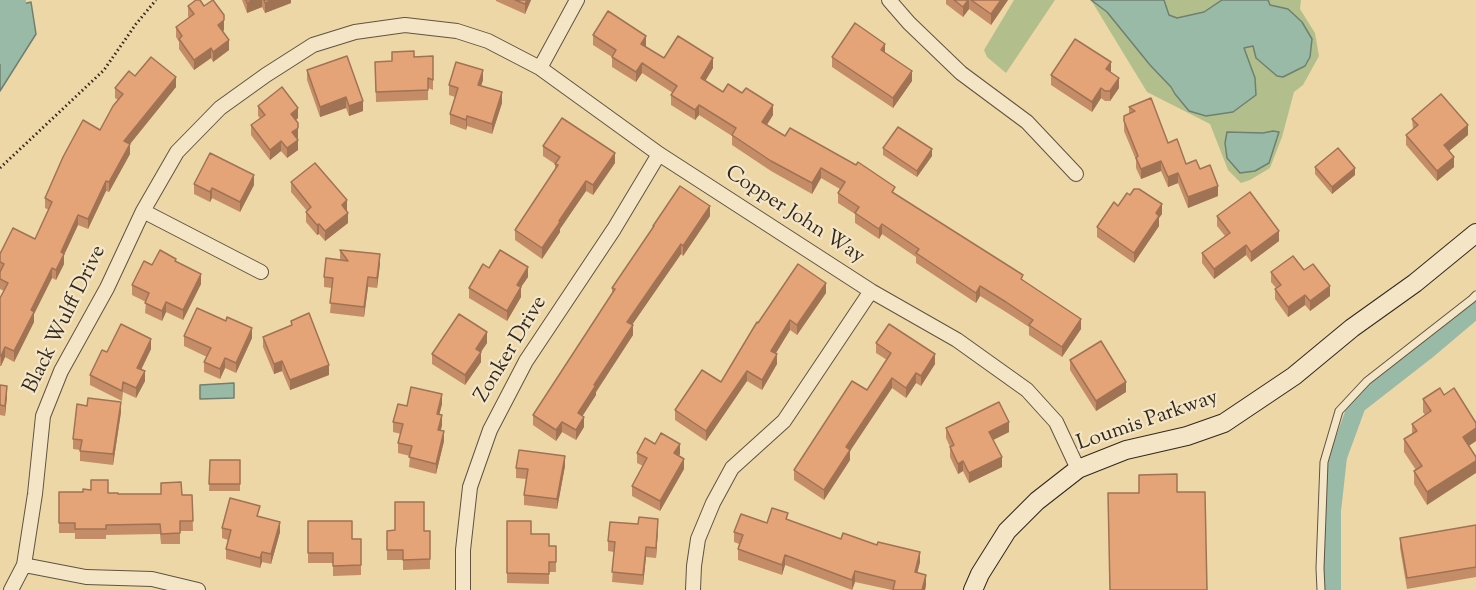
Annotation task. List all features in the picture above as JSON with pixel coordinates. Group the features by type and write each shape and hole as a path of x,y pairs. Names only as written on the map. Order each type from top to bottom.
{"street":[{"path":"540,68 577,0"},
{"path":"889,0 961,73 1026,122 1076,174"},
{"name":"Copper John Way","path":"220,108 313,45 356,32 405,26 457,31 488,41 540,68 659,154 871,291 957,340 1027,390 1056,422 1078,469"},
{"name":"Black Wulff Drive","path":"10,590 24,565 35,494 43,416 61,371 106,288 143,211 177,152 220,108"},
{"name":"Zonker Drive","path":"463,590 470,487 490,430 526,361 614,229 659,154"},
{"path":"143,211 261,272"},
{"name":"Loumis Parkway","path":"973,590 980,574 1007,531 1037,501 1078,469 1126,450 1186,436 1224,423 1294,376 1352,328 1415,283 1476,232"},
{"path":"693,590 698,539 713,503 732,468 784,421 871,291"},
{"path":"24,565 86,577 152,579 198,590"}],"lane":[{"path":"1322,590 1320,568 1324,462 1339,411 1367,381 1476,295"}],"path":[{"path":"0,168 104,70 135,24 156,0"}],"green space":[{"path":"1014,0 1055,0 1006,73 987,57 984,50"},
{"path":"1091,0 1301,0 1300,9 1315,33 1319,56 1303,85 1294,92 1282,137 1270,168 1241,183 1228,170 1210,124 1147,92"}],"shaded area":[{"path":"1091,0 1164,0 1169,15 1177,18 1204,12 1222,0 1268,0 1270,5 1288,9 1302,22 1312,39 1310,57 1305,66 1283,77 1277,76 1256,58 1253,46 1244,48 1255,78 1256,95 1233,112 1206,116 1189,111 1107,12"},
{"path":"31,2 36,34 0,91 0,10"},
{"path":"1227,132 1279,132 1269,163 1255,171 1240,173 1227,158 1225,143"},
{"path":"234,383 234,398 200,399 200,385"}],"building":[{"path":"200,0 204,6 213,0 224,15 224,20 218,25 229,40 213,52 211,48 194,60 179,39 182,36 176,27 194,14 188,6"},
{"path":"515,0 527,0 525,4"},
{"path":"954,0 968,0 963,7"},
{"path":"971,0 1001,0 991,14"},
{"path":"608,11 646,36 641,44 664,58 678,36 713,58 701,78 723,92 728,84 742,93 746,88 773,105 762,122 785,136 790,128 856,165 858,162 895,187 892,192 1023,275 1021,279 1081,319 1062,347 1029,325 1033,320 1006,302 980,286 976,293 916,253 919,249 882,224 879,229 855,213 859,207 838,193 845,182 821,168 812,183 771,161 732,135 736,128 699,105 695,110 671,95 677,86 642,63 636,72 612,57 616,50 593,35"},
{"path":"855,23 885,44 881,50 912,71 893,98 832,57"},
{"path":"1075,39 1111,62 1106,69 1119,78 1110,91 1101,88 1092,102 1051,75"},
{"path":"414,51 414,57 433,56 433,80 428,78 428,90 376,92 375,62 392,61 392,52"},
{"path":"347,56 363,101 349,106 346,97 320,107 307,70"},
{"path":"151,57 176,77 124,141 130,144 109,182 106,181 88,219 78,215 61,252 64,254 56,270 52,268 31,310 34,312 14,351 5,347 0,356 0,298 8,283 0,279 0,272 4,264 0,262 0,254 13,228 35,239 52,202 45,198 83,120 100,130 113,106 123,94 115,88 129,71 135,76"},
{"path":"456,62 483,70 478,85 502,92 492,124 467,116 466,120 450,114 458,88 449,85"},
{"path":"282,87 298,108 291,114 298,123 298,128 292,132 298,140 287,148 281,141 270,150 251,125 265,115 258,106"},
{"path":"1441,94 1468,125 1444,145 1454,157 1437,171 1406,135 1418,125 1412,119"},
{"path":"1151,98 1168,143 1177,139 1186,164 1196,160 1200,169 1210,165 1218,186 1188,197 1178,173 1168,177 1161,161 1141,169 1124,116 1135,111 1129,107"},
{"path":"562,118 615,153 593,185 586,181 542,248 515,230 558,165 555,164 560,157 543,146"},
{"path":"898,127 932,149 917,171 883,148"},
{"path":"1338,148 1355,168 1332,187 1315,167"},
{"path":"210,153 254,175 240,202 212,188 210,192 194,184"},
{"path":"315,163 347,200 342,205 348,213 325,231 306,212 311,207 291,182"},
{"path":"680,186 710,206 627,322 633,325 578,413 584,417 576,430 562,422 556,430 533,415 615,289 612,288"},
{"path":"1134,189 1139,189 1162,204 1156,213 1159,216 1134,253 1097,227 1114,202 1118,206 1127,193 1130,195"},
{"path":"1250,192 1279,231 1251,252 1246,245 1214,269 1202,253 1230,233 1217,216"},
{"path":"160,250 176,259 175,261 201,274 183,310 166,302 162,311 145,303 149,293 132,285 144,261 152,265"},
{"path":"340,250 380,254 377,278 368,277 364,307 330,303 333,278 324,277 326,258 348,261"},
{"path":"500,250 528,267 517,285 521,287 507,311 469,288 483,264 489,268"},
{"path":"1293,256 1304,270 1313,264 1330,286 1310,301 1305,295 1288,307 1275,289 1281,285 1271,272"},
{"path":"798,264 826,283 797,325 790,320 771,351 777,354 762,380 747,371 706,431 675,410 702,370 721,382 757,322"},
{"path":"197,308 226,321 227,317 252,328 236,363 225,358 220,369 204,362 211,348 184,336"},
{"path":"309,313 329,365 290,380 282,361 274,364 263,337 292,325 291,321"},
{"path":"459,314 487,332 476,349 481,352 465,375 432,354"},
{"path":"121,324 151,339 137,368 145,371 136,388 123,382 122,391 90,375 102,350 107,352"},
{"path":"889,324 935,354 921,376 916,373 906,388 892,378 846,447 850,450 824,490 794,470 852,381 867,390 891,353 876,343"},
{"path":"1101,341 1126,382 1096,401 1070,360"},
{"path":"0,385 7,386 5,406 0,405"},
{"path":"411,387 442,394 437,414 442,415 438,430 444,431 436,464 409,457 412,446 398,443 403,424 393,422 398,404 407,406"},
{"path":"1440,388 1444,395 1454,388 1476,423 1476,428 1463,437 1476,457 1476,461 1427,492 1414,471 1422,466 1404,439 1417,431 1412,424 1431,411 1423,399"},
{"path":"88,398 121,402 113,454 80,451 82,440 73,439 77,404 87,406"},
{"path":"999,402 1009,422 989,432 1002,457 969,473 963,461 958,464 950,447 954,445 946,428"},
{"path":"661,433 680,444 674,453 684,459 660,501 632,486 647,458 637,453 645,438 655,444"},
{"path":"519,450 565,456 557,499 524,495 528,469 516,468"},
{"path":"210,460 240,460 240,484 209,484"},
{"path":"1177,474 1177,492 1205,492 1207,590 1110,590 1108,493 1139,493 1139,475"},
{"path":"91,480 108,480 108,493 118,494 161,494 161,483 181,482 182,495 192,495 193,521 180,521 180,533 161,534 160,524 106,525 106,529 75,529 75,523 59,523 59,492 91,490"},
{"path":"230,498 260,506 257,516 280,522 271,554 262,552 260,558 226,549 231,530 222,528"},
{"path":"395,502 424,502 424,531 430,531 430,559 403,560 403,550 387,550 387,531 395,530"},
{"path":"772,508 788,513 786,519 841,539 843,533 877,545 878,542 920,552 915,572 926,575 922,590 893,590 895,581 855,571 852,580 785,555 782,565 738,549 743,535 734,532 741,514 767,523"},
{"path":"639,517 658,519 656,548 646,547 643,575 612,572 615,542 608,541 610,522 638,524"},
{"path":"308,521 352,521 352,539 361,539 361,565 333,566 333,553 308,553"},
{"path":"507,521 531,521 531,534 549,534 549,546 556,546 556,562 549,562 549,574 507,573"},
{"path":"1476,525 1476,567 1407,578 1400,538"}],"waterway":[{"path":"0,49 9,38 11,0"},
{"path":"1332,590 1332,511 1338,457 1357,405 1476,309"}]}
